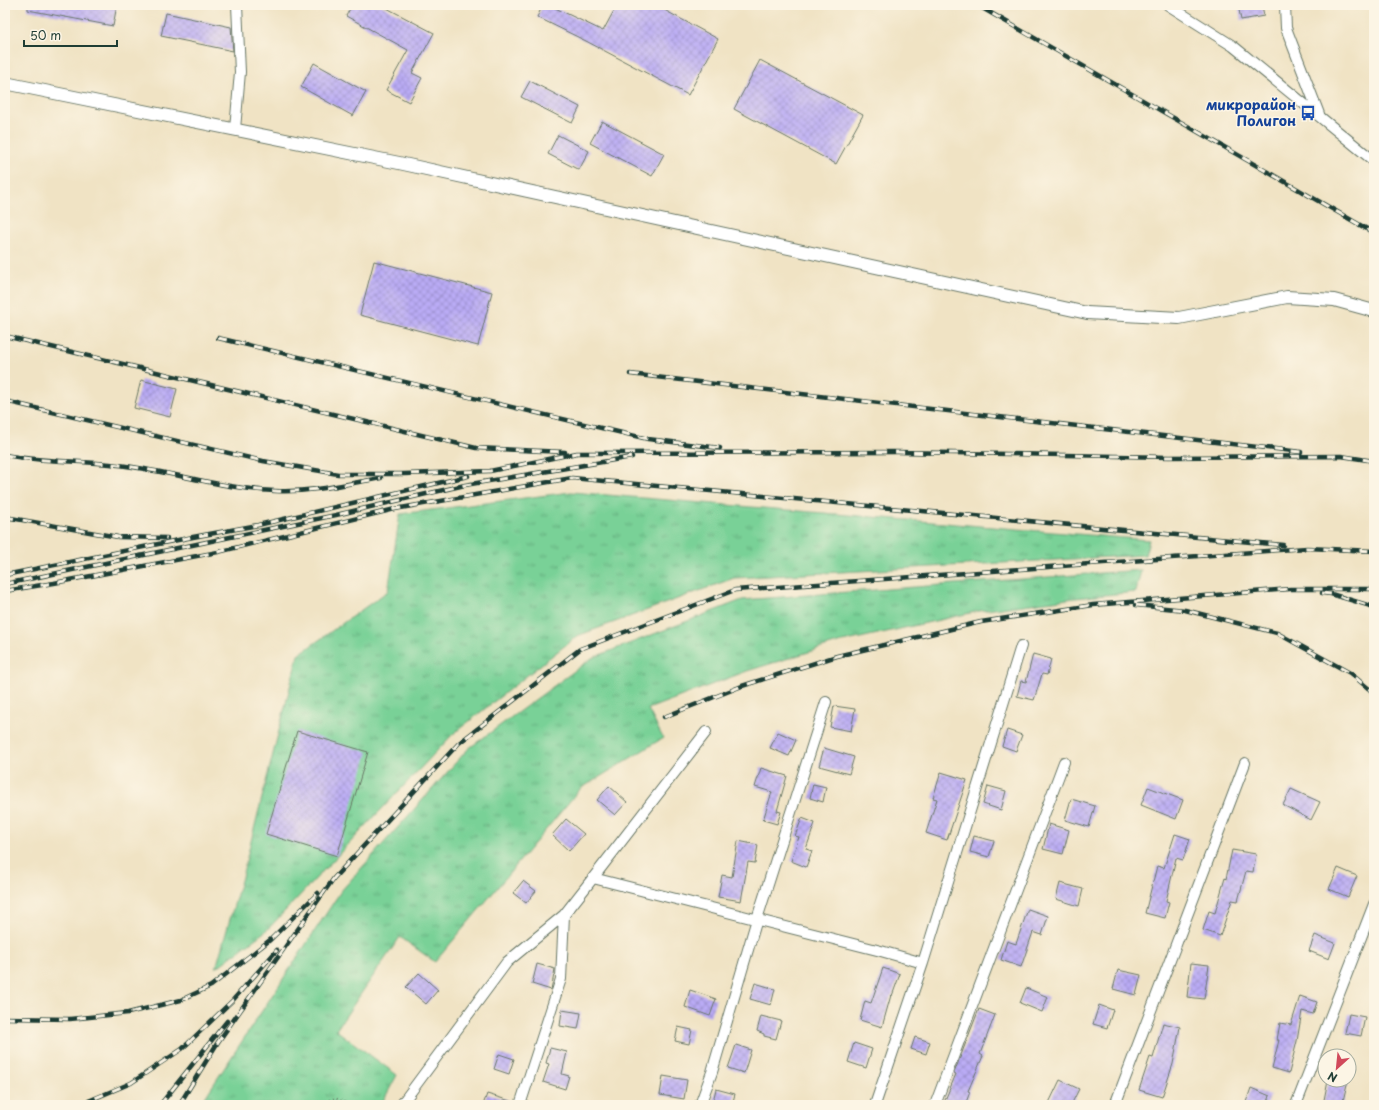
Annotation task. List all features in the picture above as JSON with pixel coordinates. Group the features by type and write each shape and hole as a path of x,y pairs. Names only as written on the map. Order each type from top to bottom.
{"street":[{"path":"235,129 240,72 236,5"},
{"path":"1168,5 1233,46 1374,161"},
{"path":"1284,5 1286,28 1320,116"},
{"path":"5,83 399,163 1087,313 1179,318 1287,297 1334,300 1374,311"},
{"path":"875,1105 923,963 1021,646"},
{"path":"700,1105 712,1072 757,919 826,702"},
{"path":"401,1105 507,962 564,916 706,732"},
{"path":"935,1105 1064,762"},
{"path":"1115,1105 1245,763"},
{"path":"593,878 757,919 923,963"},
{"path":"1296,1105 1374,904"},
{"path":"520,1105 561,979 564,916"}],"path":[{"path":"314,1105 335,1098 351,1105"}],"green space":[{"path":"571,492 1149,540 1145,555 734,578 577,636 453,734 267,930 216,968 242,877 298,655 388,591 400,514"},
{"path":"1141,570 1136,592 1075,598 979,611 838,643 747,671 648,709 663,738 580,789 435,962 400,937 336,1030 397,1075 381,1105 200,1105 341,891 468,749 592,658 742,600"}],"building":[{"path":"28,5 117,5 113,26 28,10"},
{"path":"352,5 381,5 434,33 412,73 422,78 409,102 386,90 408,50 346,16"},
{"path":"543,5 549,5 603,31 617,5 655,5 718,39 688,95 537,17"},
{"path":"1238,5 1262,5 1264,16 1241,20"},
{"path":"166,13 231,27 233,51 161,36"},
{"path":"760,60 863,115 836,164 734,109"},
{"path":"314,63 366,92 353,116 301,87"},
{"path":"530,81 580,107 572,123 521,97"},
{"path":"602,121 664,154 652,176 590,143"},
{"path":"558,135 589,151 579,170 548,154"},
{"path":"374,261 492,292 478,346 360,315"},
{"path":"141,380 177,389 170,417 134,408"},
{"path":"1033,654 1051,659 1047,675 1042,674 1034,700 1017,696 1021,681 1026,682"},
{"path":"834,706 855,709 851,731 830,727"},
{"path":"1007,730 1022,735 1016,751 1002,746"},
{"path":"297,731 368,752 337,856 266,834"},
{"path":"778,732 796,740 789,756 770,748"},
{"path":"824,748 854,757 849,774 819,766"},
{"path":"761,768 787,776 777,811 781,812 777,824 763,820 772,792 755,787"},
{"path":"941,772 967,780 947,840 926,833 937,799 933,798"},
{"path":"813,784 826,787 823,802 810,798"},
{"path":"609,786 627,802 615,815 597,800"},
{"path":"988,786 1006,791 1001,810 983,804"},
{"path":"1148,787 1183,800 1176,819 1141,805"},
{"path":"1291,789 1320,802 1311,820 1283,805"},
{"path":"1071,799 1095,806 1089,827 1065,820"},
{"path":"802,818 815,823 806,849 812,851 806,867 791,861 799,837 795,836"},
{"path":"566,819 584,834 569,851 552,835"},
{"path":"1049,824 1069,830 1063,854 1043,849"},
{"path":"1175,834 1190,839 1183,860 1176,858 1166,901 1169,902 1165,918 1145,913 1157,866 1164,868"},
{"path":"974,836 994,841 989,857 970,852"},
{"path":"738,841 758,845 755,863 748,862 741,901 718,897 722,875 732,877"},
{"path":"1232,850 1256,854 1253,872 1246,871 1238,901 1232,900 1220,936 1203,930 1209,911 1215,913 1225,878 1226,879"},
{"path":"1338,868 1357,876 1348,897 1329,889"},
{"path":"523,881 536,891 526,903 513,893"},
{"path":"1060,883 1083,889 1079,906 1056,899"},
{"path":"1028,909 1048,916 1042,935 1033,932 1021,967 1001,960 1007,941 1016,944"},
{"path":"1315,935 1335,943 1329,959 1309,951"},
{"path":"1191,963 1209,965 1204,999 1187,997"},
{"path":"537,964 555,969 551,990 532,984"},
{"path":"883,968 900,974 892,996 891,995 882,1027 860,1020 865,1001 871,1003"},
{"path":"1118,970 1141,975 1136,995 1113,989"},
{"path":"419,973 438,990 426,1004 406,987"},
{"path":"755,983 775,989 771,1005 750,999"},
{"path":"1026,988 1048,997 1042,1012 1020,1003"},
{"path":"690,990 716,999 710,1016 685,1007"},
{"path":"1300,996 1317,1002 1313,1014 1302,1011 1297,1041 1289,1073 1272,1068 1279,1040 1277,1040 1280,1023 1291,1025"},
{"path":"1099,1005 1113,1010 1107,1028 1093,1024"},
{"path":"979,1009 995,1015 980,1054 983,1056 968,1091 970,1092 965,1105 943,1105 956,1074 954,1073"},
{"path":"562,1010 581,1013 578,1029 560,1026"},
{"path":"1349,1014 1365,1017 1361,1036 1345,1033"},
{"path":"761,1016 781,1021 776,1039 764,1036 764,1034 757,1031"},
{"path":"1163,1023 1180,1027 1173,1064 1162,1097 1139,1090 1150,1057 1153,1058"},
{"path":"678,1027 692,1030 689,1044 675,1041"},
{"path":"915,1037 930,1042 926,1054 911,1049"},
{"path":"854,1043 872,1049 866,1068 848,1062"},
{"path":"736,1045 751,1050 744,1073 728,1068"},
{"path":"550,1048 567,1052 562,1074 569,1076 565,1089 543,1082 549,1064 546,1063"},
{"path":"499,1054 514,1059 509,1074 494,1069"},
{"path":"663,1076 687,1080 684,1099 660,1095"},
{"path":"1060,1080 1079,1089 1071,1105 1048,1105"},
{"path":"1251,1088 1270,1096 1267,1105 1245,1105"},
{"path":"1326,1088 1346,1088 1342,1105 1323,1105"},
{"path":"716,1089 735,1094 732,1105 712,1105"},
{"path":"487,1094 514,1102 514,1105 483,1105"}],"railway":[{"path":"977,5 1374,233"},
{"path":"5,336 476,448 565,452"},
{"path":"218,338 648,439 720,448"},
{"path":"630,374 1301,452"},
{"path":"5,401 263,461 338,474 404,474 490,471 577,453 897,452 1169,457 1341,456 1374,461"},
{"path":"5,455 20,458 126,466 256,490 302,491 381,478"},
{"path":"5,584 336,515 465,485 632,457"},
{"path":"5,575 258,525 468,476"},
{"path":"5,591 218,552 395,509 572,478 1283,545"},
{"path":"5,517 118,537 167,538"},
{"path":"179,1105 218,1042 334,878 459,743 580,649 735,590 1307,548 1374,551"},
{"path":"664,717 742,686 837,656 981,622 1093,605 1290,589 1374,589"},
{"path":"1322,593 1331,594 1374,607"},
{"path":"1136,605 1185,610 1277,633 1350,673 1374,693"},
{"path":"5,1018 70,1019 128,1013 181,1000 211,986 270,940 318,893"},
{"path":"79,1105 131,1083 182,1049 233,1000 277,950"},
{"path":"160,1105 227,1021"}],"place":[{"name":"микрорайон Полигон","path":"1308,113"}]}
